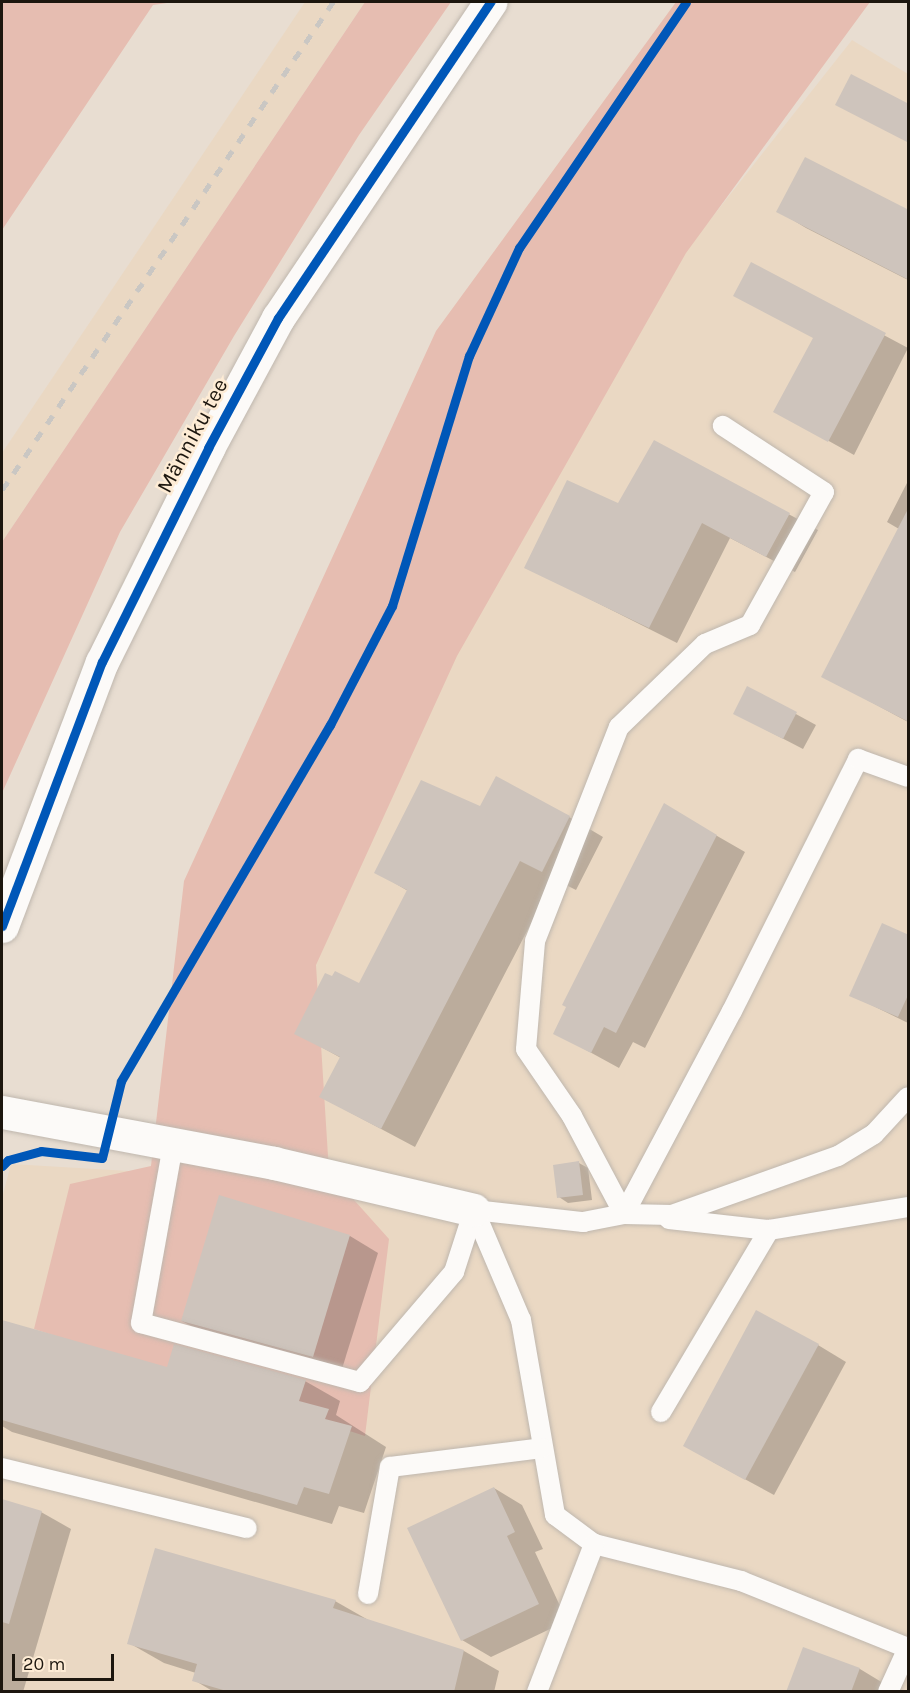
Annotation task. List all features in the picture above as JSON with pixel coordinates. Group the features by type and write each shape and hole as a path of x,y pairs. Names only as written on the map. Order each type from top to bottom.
{"street":[{"name":"Männiku tee","path":"2,926 102,662 208,447 278,318 490,2"},
{"path":"2,1112 274,1163 474,1210"}],"lane":[{"path":"624,1214 572,1116 526,1049 535,941 619,727 705,644 750,625 824,492 723,426"},
{"path":"624,1214 732,1011 858,759 909,777"},
{"path":"474,1210 583,1222 624,1214 672,1215 838,1156 874,1134 909,1097"},
{"path":"173,1145 141,1323 360,1382 454,1272 474,1210"},
{"path":"624,1214 769,1230 909,1207"},
{"path":"474,1210 520,1320 555,1515 594,1544 741,1581 909,1648 888,1692"},
{"path":"661,1412 769,1230"},
{"path":"368,1594 390,1467 542,1448"},
{"path":"2,1468 247,1528"},
{"path":"537,1692 594,1544"}],"shaded area":[{"path":"2,2 174,2 153,5 2,230"},
{"path":"305,2 365,2 2,542 2,453"},
{"path":"365,2 451,2 359,135 234,336 120,532 2,793 2,542"},
{"path":"676,2 870,2 686,253 457,656 316,965 329,1172 389,1239 365,1436 34,1329 70,1184 151,1166 184,881 436,331"},
{"path":"852,40 908,74 908,1691 2,1691 2,1198 11,1164 230,1177 505,480"}],"building":[{"path":"851,74 909,104 909,143 835,105"},
{"path":"805,157 909,210 909,280 776,212"},
{"path":"751,262 886,333 828,442 773,412 813,338 733,296"},
{"path":"654,440 790,513 766,557 702,523 649,628 524,568 567,480 618,503"},
{"path":"909,507 909,722 821,677"},
{"path":"747,686 797,712 783,739 733,714"},
{"path":"496,776 570,816 542,872 520,861 381,1129 319,1097 340,1057 294,1034 325,973 332,976 335,971 359,983 407,890 374,873 421,780 480,806"},
{"path":"664,803 717,835 616,1033 604,1027 591,1053 553,1034 566,1007 562,1005"},
{"path":"882,923 909,935 909,993 898,1017 849,996"},
{"path":"579,1161 583,1195 557,1198 553,1165"},
{"path":"219,1195 350,1235 313,1357 181,1321"},
{"path":"756,1310 819,1344 745,1480 683,1446"},
{"path":"2,1320 167,1367 174,1344 306,1380 299,1401 329,1409 325,1419 352,1426 329,1494 304,1487 297,1505 2,1420"},
{"path":"494,1487 515,1532 507,1536 539,1604 461,1641 407,1528"},
{"path":"2,1499 42,1511 9,1624 2,1622"},
{"path":"155,1548 336,1600 333,1608 464,1650 454,1692 230,1692 192,1681 197,1664 127,1644"},
{"path":"803,1647 860,1668 851,1692 786,1692"}],"railway":[{"path":"2,490 333,2"}],"cycle path":[{"path":"2,926 102,662 208,448 278,318 490,2"},
{"path":"2,1166 8,1160 41,1151 102,1158 121,1081 330,725 392,606 469,356 519,248 686,2"}]}
